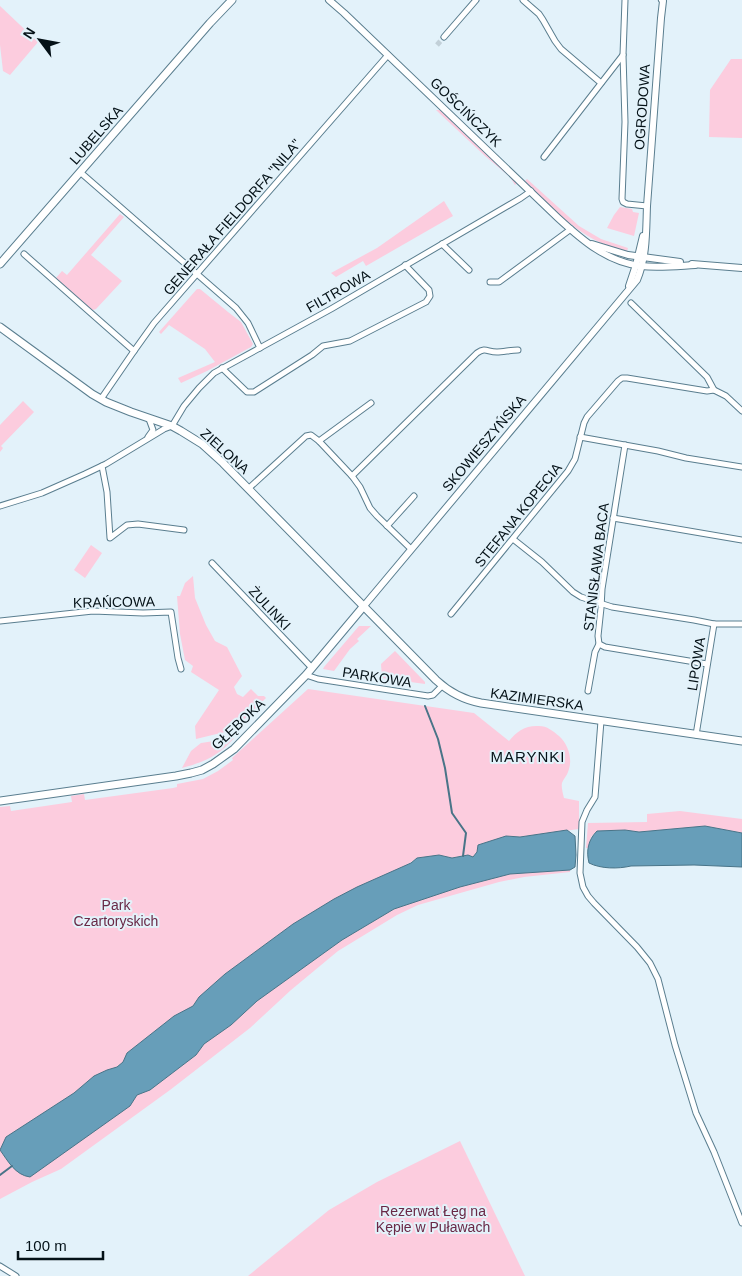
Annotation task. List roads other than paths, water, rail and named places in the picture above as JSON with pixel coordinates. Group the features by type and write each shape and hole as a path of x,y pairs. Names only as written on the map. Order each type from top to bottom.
{"main road":[{"name":"LUBELSKA","path":"210,23 228,0"},
{"name":"LUBELSKA","path":"0,264 232,0"},
{"name":"ZIELONA","path":"0,327 101,399 149,419 172,426 202,444 223,463 363,607"},
{"name":"ZIELONA","path":"0,332 15,339"},
{"name":"GŁĘBOKA","path":"0,801 176,776 202,770 214,764 234,749 306,675 363,607"},
{"name":"KAZIMIERSKA","path":"363,607 442,686 472,701 742,741"}],"street":[{"name":"GOŚCIŃCZYK","path":"329,0 571,229 603,254 639,265"},
{"path":"444,37 476,0"},
{"path":"523,0 543,20 561,49 601,83"},
{"path":"625,0 622,199 623,202 628,204 647,206"},
{"name":"OGRODOWA","path":"641,256 647,231 647,206 663,0"},
{"name":"GENERAŁA FIELDORFA \"NILA\"","path":"101,399 154,324 388,55"},
{"path":"544,157 623,55"},
{"path":"80,172 240,311 254,333 260,348"},
{"name":"FILTROWA","path":"172,426 184,406 214,373 331,308 531,191"},
{"path":"490,282 499,282 571,229"},
{"name":"GOŚCIŃCZYK","path":"586,241 614,251 641,256"},
{"path":"442,244 468,270"},
{"path":"27,256 134,351"},
{"path":"641,256 695,265"},
{"name":"SKOWIESZYŃSKA","path":"363,607 623,295 639,265 641,256"},
{"path":"222,368 247,392 254,392 323,346 350,341 426,302 430,296 429,290 405,265"},
{"path":"639,265 695,265 742,268"},
{"path":"632,303 707,377 714,390 726,396 742,411"},
{"path":"352,476 477,353 482,350 495,352 518,350"},
{"name":"STEFANA KOPECIA","path":"450,614 572,465 587,417 618,381 622,378 628,378 707,391 714,390"},
{"path":"319,442 371,402"},
{"path":"146,440 153,430 149,419"},
{"path":"0,506 62,485 102,466 172,426"},
{"path":"248,489 310,434 352,476 360,487 370,508 410,550"},
{"path":"580,438 742,467"},
{"name":"STANISŁAWA BACA","path":"588,691 595,652 599,644 602,589 625,445"},
{"path":"102,466 107,492 110,538 130,525 147,524 184,530"},
{"path":"387,526 414,496"},
{"path":"613,518 742,540"},
{"path":"513,539 577,594 602,605 714,624"},
{"name":"ŻULINKI","path":"212,563 312,668"},
{"name":"KRAŃCOWA","path":"0,621 93,611 171,612 181,669"},
{"name":"LIPOWA","path":"696,735 714,624 742,624"},
{"path":"599,644 605,647 707,664"},
{"name":"PARKOWA","path":"306,675 318,679 428,696 433,695 442,686"},
{"path":"601,721 595,797 582,822 580,873 583,887 588,896 637,946 650,963 658,979 675,1045 696,1114 714,1152 742,1223"},
{"path":"0,1266 16,1276"}],"water":[{"path":"705,826 742,833 742,867 694,865 610,868 589,863 588,846 597,831 625,830 639,832"},
{"path":"567,830 575,836 575,867 570,870 510,874 460,887 394,909 342,940 257,1001 231,1025 204,1044 196,1055 150,1090 137,1095 130,1106 30,1177 16,1170 0,1150 6,1137 74,1093 94,1076 117,1067 123,1062 127,1053 174,1016 193,1006 199,997 225,974 293,924 334,899 411,863 417,858 439,855 452,858 468,855 473,857 477,852 478,845 506,836 520,837"}],"waterway":[{"path":"425,706 438,739 452,813 466,833 463,856"},
{"path":"0,1175 12,1166"}],"tunnel":[{"path":"437,45 444,37"}],"district":[{"name":"MARYNKI","path":"528,757"}],"park label":[{"name":"Park Czartoryskich","path":"116,914"},
{"name":"Rezerwat Łęg na Kępie w Puławach","path":"433,1220"}]}
